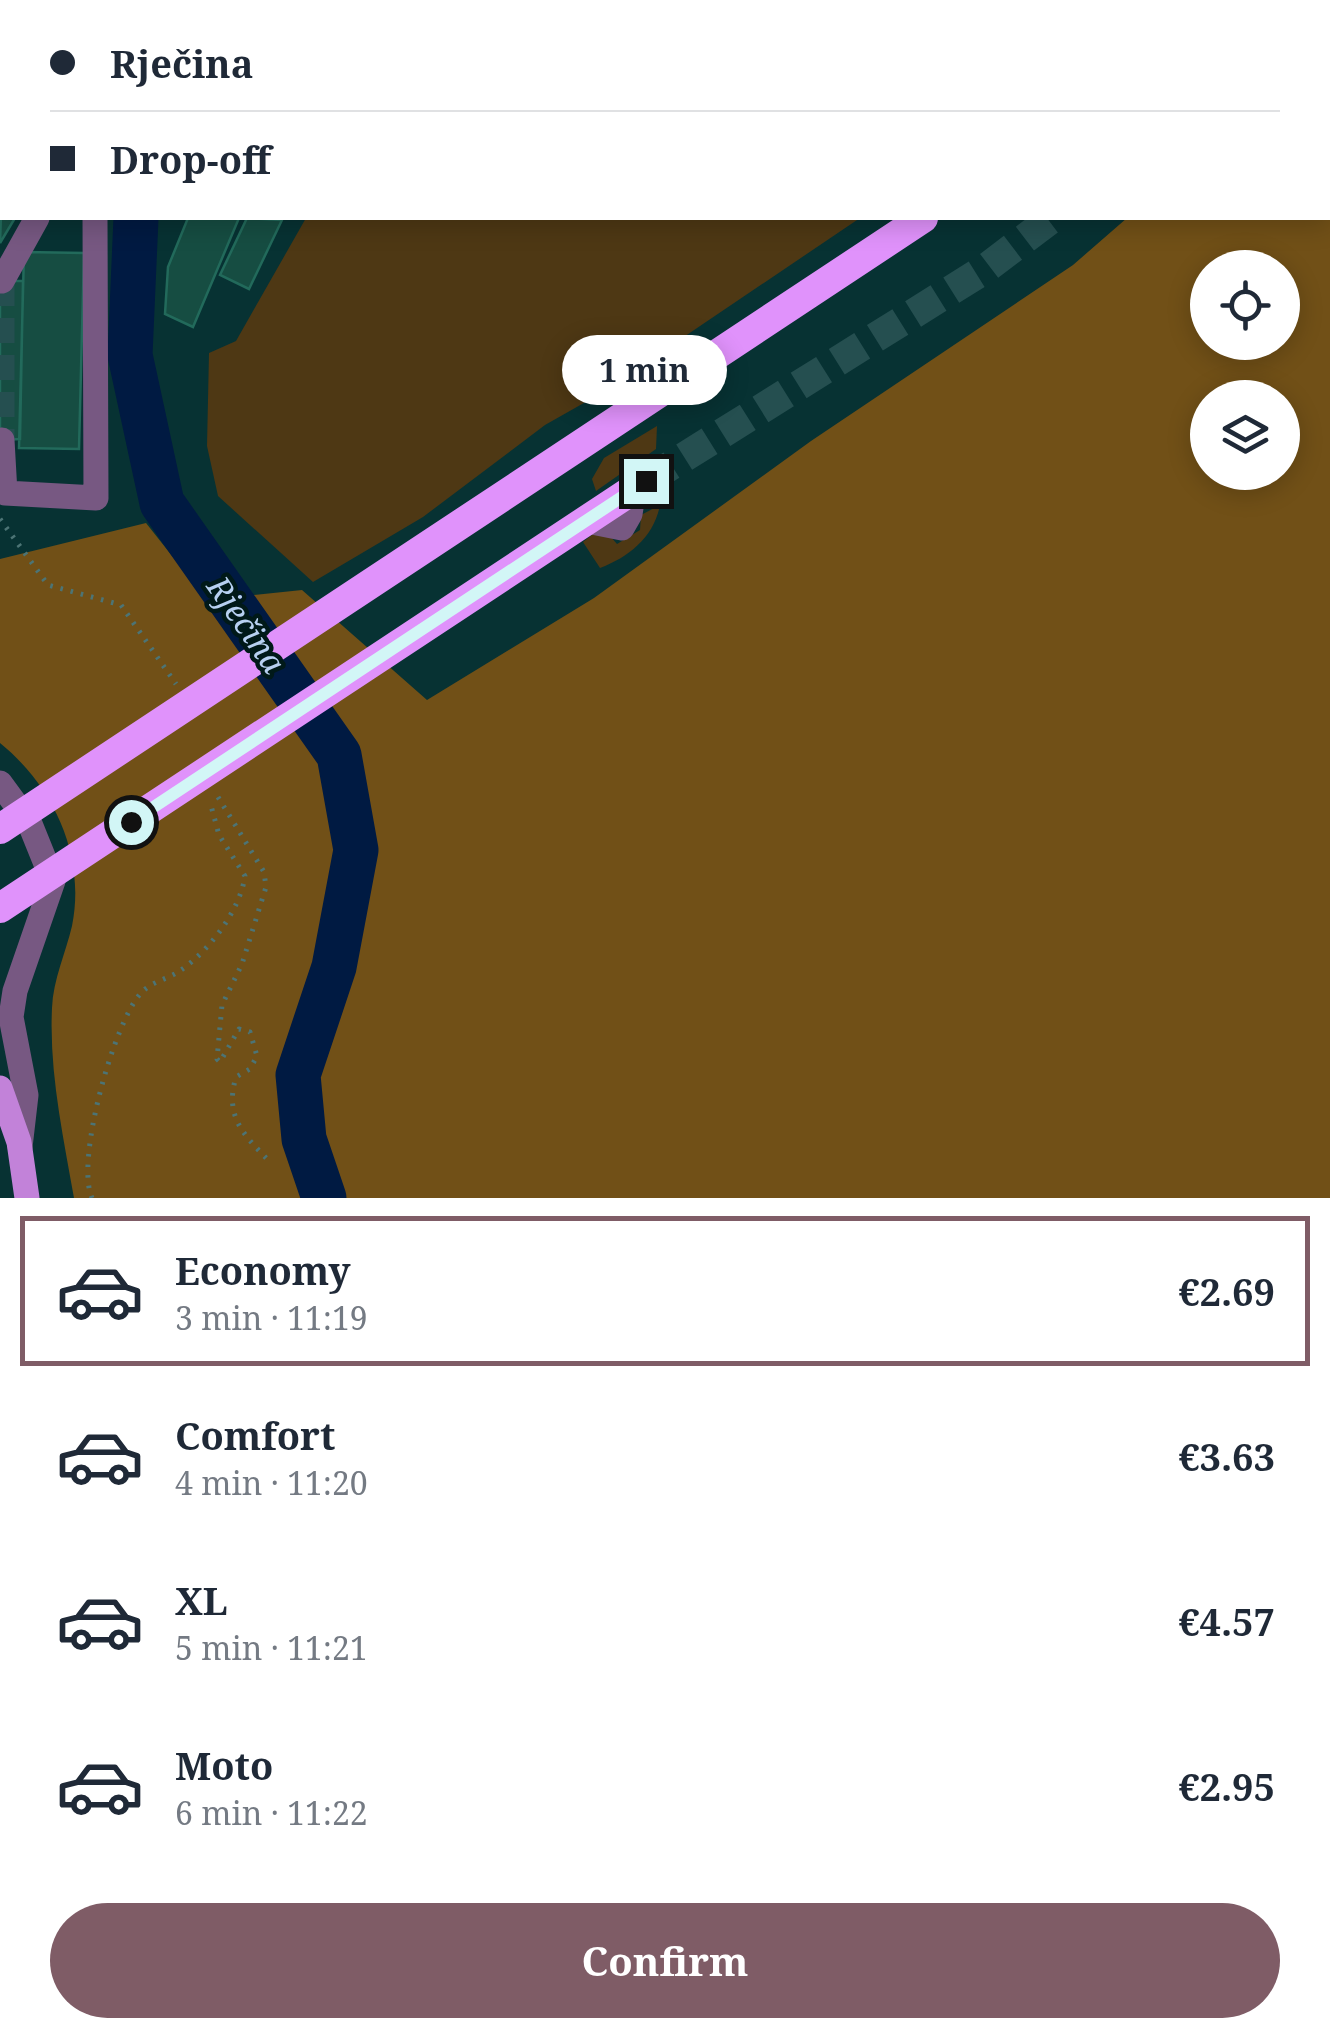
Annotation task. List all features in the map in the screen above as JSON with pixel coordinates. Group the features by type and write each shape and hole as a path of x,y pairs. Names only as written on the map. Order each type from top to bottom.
{"highway":[{"path":"0,829 919,220"},
{"path":"0,908 640,485"}],"main road":[{"path":"0,1088 20,1148 27,1198"}],"lane":[{"path":"2,281 37,220"},
{"path":"2,440 5,493 96,498 95,220"},
{"path":"0,783 30,824 53,881 52,894 18,981 11,1017 28,1112 20,1148"}],"path":[{"path":"0,519 48,586 121,605 184,701"},
{"path":"92,1198 86,1172 99,1100 129,1007 145,988 182,970 206,946 242,892 245,876 219,834 210,808 212,786 264,872 266,887 242,964 222,1005 216,1059 220,1062 227,1054 239,1029 250,1032 257,1056 250,1069 236,1077 232,1114 238,1130 270,1162"}],"shaded area":[{"path":"305,220 857,220 598,395 545,425 423,517 313,582 218,496 207,446 209,353 236,341"},
{"path":"1125,220 1330,220 1330,1198 74,1198 58,1103 52,1008 72,926 74,874 62,825 50,802 36,780 0,743 0,559 146,523 207,600 302,590 427,700 594,598 811,441 1073,265"},
{"path":"657,426 656,449 596,491 592,479 604,458"},
{"path":"660,505 652,527 639,544 600,568 583,542 602,527 617,544 640,530 641,515"}],"building":[{"path":"1,220 14,220 0,243"},
{"path":"187,220 238,220 193,327 165,314 168,267"},
{"path":"246,220 282,220 249,289 220,275"},
{"path":"24,252 84,253 79,449 19,448"},
{"path":"0,281 23,281 20,439 0,440"}],"waterway":[{"name":"Rječina","path":"136,220 130,355 162,503 339,755 356,850 334,967 298,1075 304,1139 324,1198"}],"tunnel":[{"path":"646,481 985,269 1049,220"},
{"path":"2,281 2,440"}],"route":[{"path":"131,822 646,481"}]}
